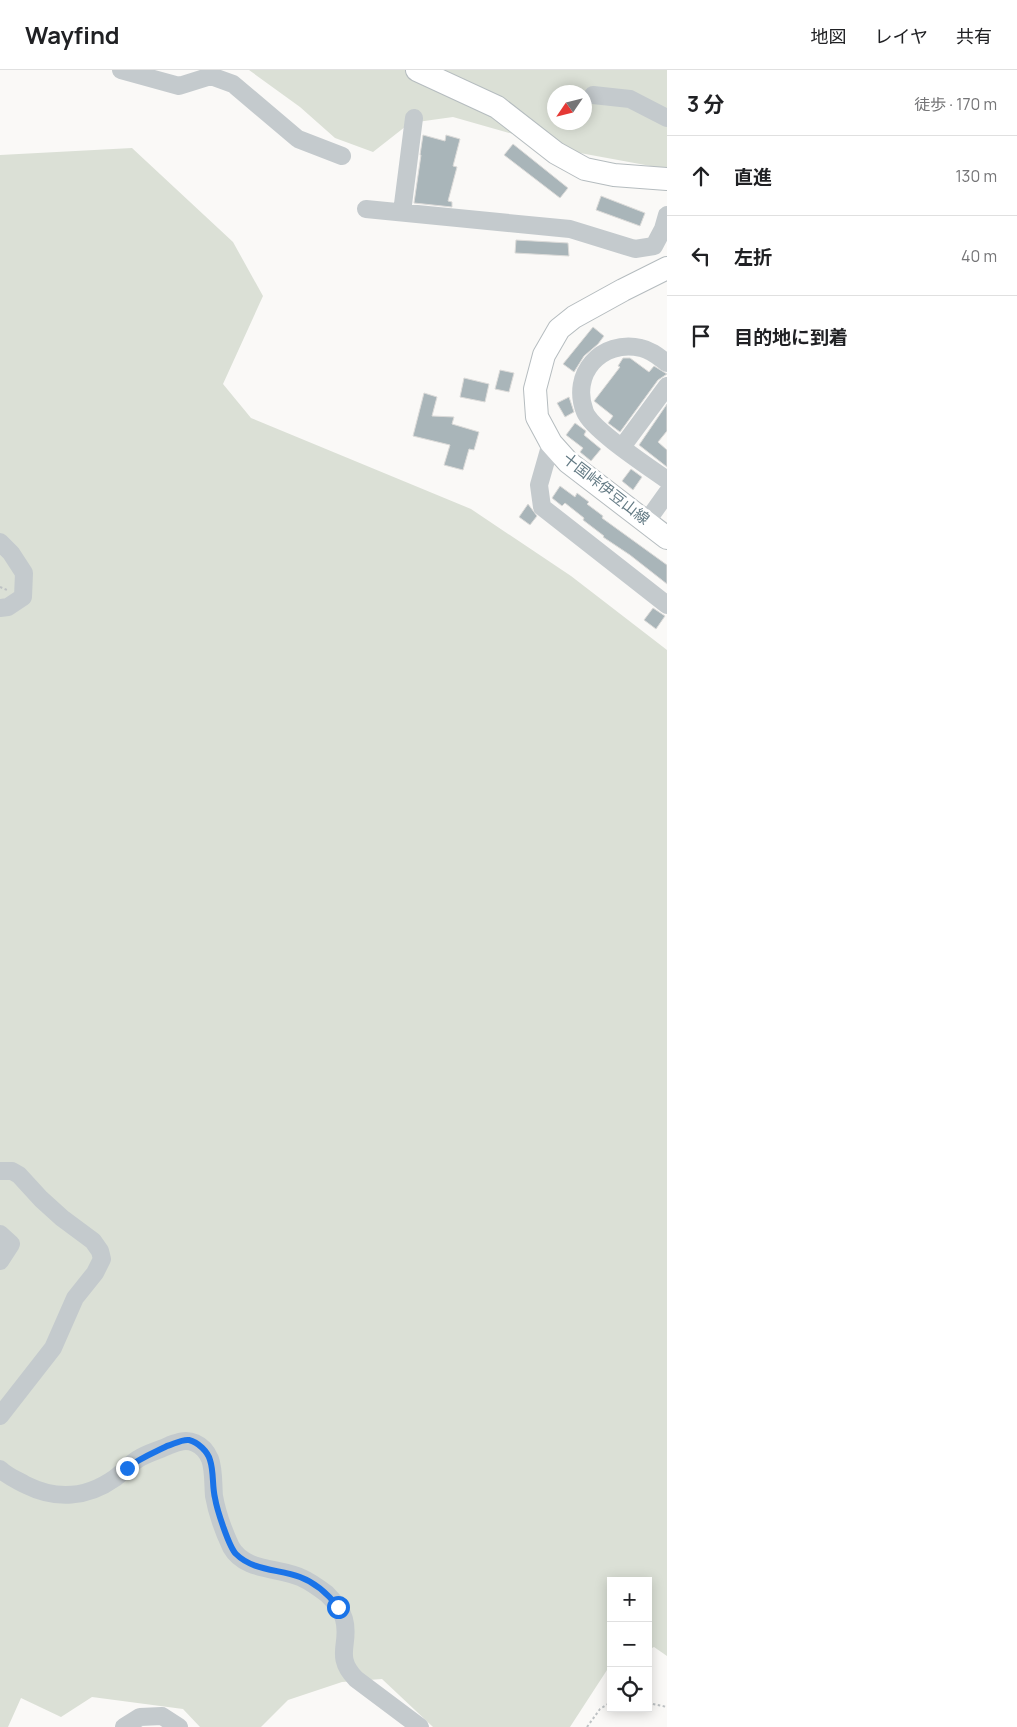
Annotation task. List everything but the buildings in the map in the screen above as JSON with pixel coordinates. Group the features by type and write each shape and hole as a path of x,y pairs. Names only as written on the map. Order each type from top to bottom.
{"main road":[{"path":"417,70 497,107 556,153 585,169 614,175 667,179"},
{"name":"十国峠伊豆山線","path":"667,268 622,290 574,317 559,329 544,355 535,389 537,417 551,443 568,462 667,538"}],"street":[{"path":"121,70 179,86 211,76 233,84 298,139 342,156"},
{"path":"593,95 630,99 667,118"},
{"path":"402,212 414,118"},
{"path":"366,209 570,229 635,249 654,246 663,229 667,215"},
{"path":"667,362 653,352 642,348 617,347 605,352 594,360 586,370 581,381 581,396 585,413 594,426 667,480"},
{"path":"622,447 667,386"},
{"path":"551,443 539,485 542,507 667,605"},
{"path":"646,522 667,493"},
{"path":"0,542 11,553 24,572 23,597 8,607 0,608"},
{"path":"0,1171 12,1171 19,1174 41,1199 92,1241 100,1251 102,1259 95,1273 75,1298 53,1348 0,1416"},
{"path":"0,1234 10,1244 0,1260"},
{"path":"0,1469 14,1479 38,1491 51,1494 76,1495 104,1485 139,1458 178,1442 189,1440 198,1444 206,1451 210,1460 217,1507 236,1554 256,1566 300,1577 329,1596 344,1618 343,1655 348,1671 420,1727"},
{"path":"124,1727 140,1717 162,1716 179,1727"}],"path":[{"path":"652,1704 667,1707"},
{"path":"587,1727 600,1709 607,1705"}],"shaded area":[{"path":"249,70 667,70 667,169 580,153 453,117 410,123 373,152 335,138 300,107"},
{"path":"132,148 233,242 263,296 223,384 251,418 471,509 571,576 667,650 667,1656 654,1647 652,1648 652,1577 607,1577 607,1670 570,1727 433,1727 382,1679 342,1682 288,1700 261,1727 200,1727 183,1709 92,1697 61,1717 21,1698 8,1727 0,1727 0,155"}],"route":[{"path":"127,1468 139,1458 178,1442 189,1440 198,1444 206,1451 210,1460 214,1498 236,1554 256,1566 300,1577 318,1587 338,1607"}]}
